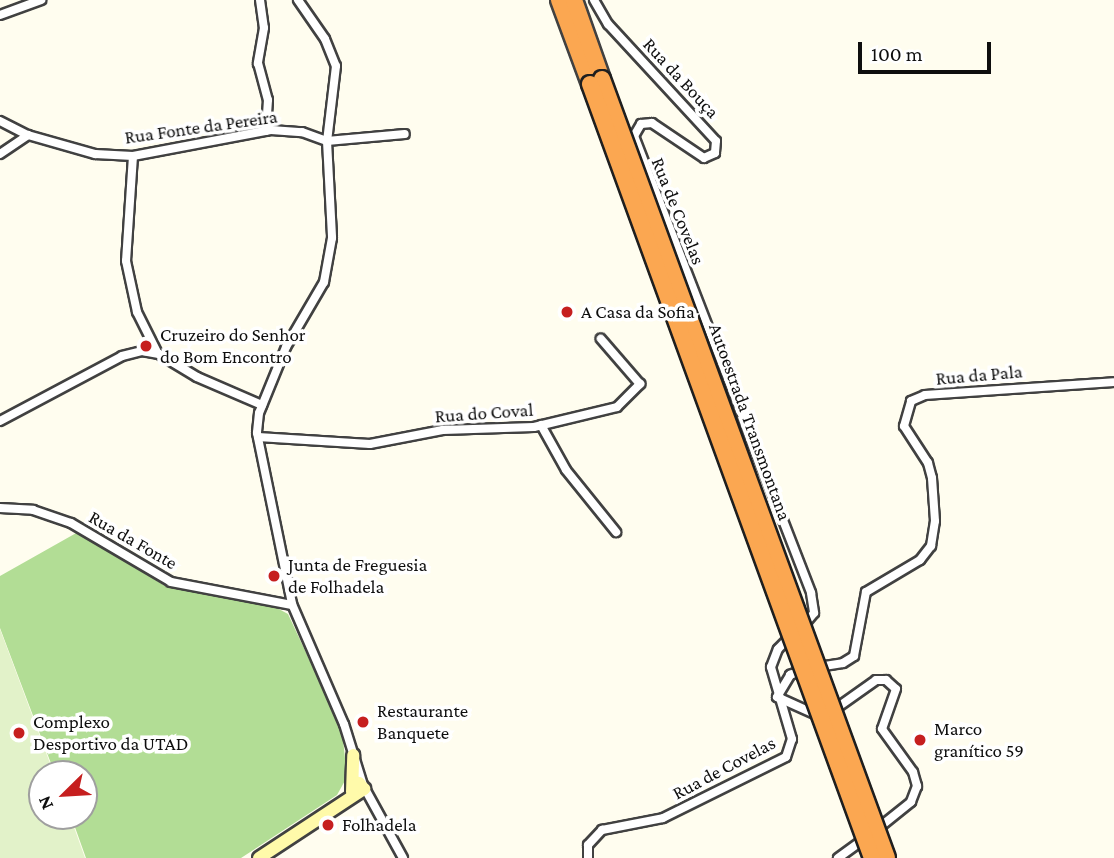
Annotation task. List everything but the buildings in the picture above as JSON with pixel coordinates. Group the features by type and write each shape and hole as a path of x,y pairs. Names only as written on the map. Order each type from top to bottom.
{"highway":[{"name":"Autoestrada Transmontana","path":"558,0 596,82 887,858"},
{"name":"Autoestrada Transmontana","path":"573,0 596,82 872,858"}],"street":[{"path":"0,15 41,0"},
{"path":"260,0 264,28 258,63 268,100 266,131"},
{"path":"298,0 325,39 336,66 327,141 332,222 326,274 289,342 262,405 258,437 292,605 353,755 362,791 403,858"},
{"name":"Rua da Bouça","path":"594,0 608,24 717,144 713,155 701,157 647,122 635,131 637,153"},
{"name":"Rua Fonte da Pereira","path":"0,121 28,135 86,153 133,156 266,131 302,132 327,141"},
{"path":"327,141 405,134"},
{"path":"0,154 28,135"},
{"name":"Rua de Covelas","path":"588,858 588,845 602,830 663,818 786,757 792,739 771,677 773,657 813,617 813,598 637,153"},
{"path":"133,156 126,261 144,329 157,352 197,377 262,405"},
{"path":"133,352 144,329"},
{"name":"Rua do Coval","path":"258,437 364,444 443,430 541,425 617,407 639,388 634,372 601,339"},
{"path":"0,421 133,352 157,352"},
{"name":"Rua da Pala","path":"777,697 793,672 851,659 859,648 864,595 919,561 931,546 935,521 932,478 926,460 904,426 911,401 925,395 1114,382"},
{"path":"541,425 569,474 616,532"},
{"name":"Rua da Fonte","path":"0,508 33,510 71,523 170,582 292,605"},
{"path":"777,697 819,716 876,680 886,680 896,689 882,729 913,772 916,793 894,817 838,858"},
{"path":"258,858 362,791"}],"green space":[{"path":"78,532 165,586 264,601 288,614 342,730 347,777 337,795 241,858 86,858 76,830 98,830 98,760 50,760 0,628 0,576"},
{"name":"Complexo Desportivo da UTAD","path":"0,629 49,760 28,760 28,830 75,830 85,858 0,858"}],"place":[{"name":"A Casa da Sofia","path":"567,312"},
{"name":"Cruzeiro do Senhor do Bom Encontro","path":"146,346"},
{"name":"Junta de Freguesia de Folhadela","path":"274,576"},
{"name":"Restaurante Banquete","path":"363,722"},
{"name":"Complexo Desportivo da UTAD","path":"19,733"},
{"name":"Marco granítico 59","path":"920,740"},
{"name":"Folhadela","path":"328,825"}]}
